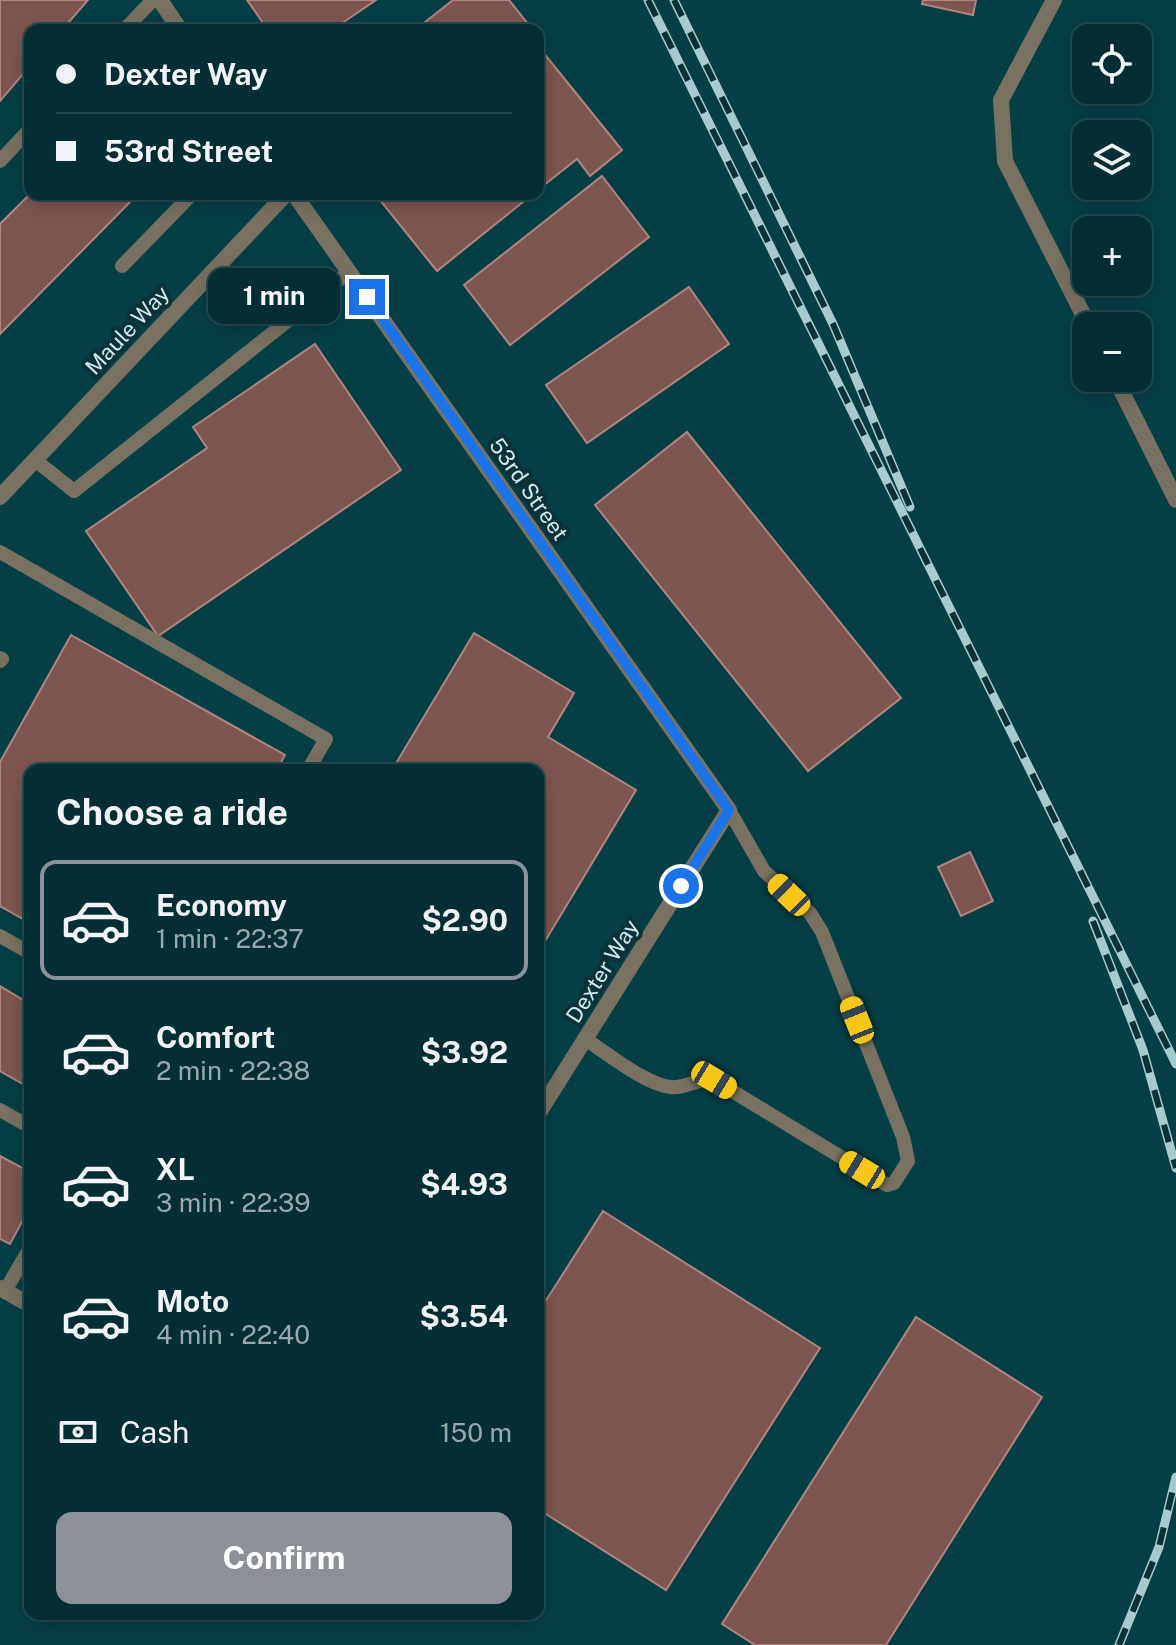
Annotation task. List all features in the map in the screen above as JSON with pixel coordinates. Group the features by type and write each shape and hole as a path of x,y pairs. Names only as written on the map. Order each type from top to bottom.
{"street":[{"path":"160,0 176,24"},
{"path":"1054,0 1001,100 1005,161 1082,312"},
{"name":"Maule Way","path":"0,497 280,200"},
{"name":"53rd Street","path":"298,200 729,810"},
{"path":"1122,392 1176,500"},
{"name":"Dexter Way","path":"544,1104 729,810"},
{"path":"2,1289 24,1302"}],"lane":[{"path":"130,24 153,0"},
{"path":"0,161 24,135"},
{"path":"122,266 186,200"},
{"path":"35,460 74,491 349,272"},
{"path":"0,552 326,739 311,764"},
{"path":"585,1039 648,1079 664,1085 675,1087 714,1080 887,1185 894,1183 908,1161 903,1137 822,932 810,913 764,871 729,810"},
{"path":"0,936 24,950"},
{"path":"0,1110 24,1124"},
{"path":"2,1289 24,1257"}],"building":[{"path":"0,0 88,0 67,24 24,24 24,73 0,101"},
{"path":"247,0 376,0 341,24 264,24"},
{"path":"453,0 509,0 528,24 423,24"},
{"path":"923,0 976,0 973,15 922,4"},
{"path":"544,53 622,150 590,176 577,159 544,185"},
{"path":"602,176 649,237 510,345 464,285"},
{"path":"24,200 132,200 0,334 0,224"},
{"path":"380,200 526,200 437,271"},
{"path":"689,287 729,344 587,443 546,385"},
{"path":"315,344 401,470 158,636 86,531 207,448 193,427"},
{"path":"687,432 901,698 808,771 595,505"},
{"path":"474,633 574,693 548,737 636,790 544,943 544,764 396,764"},
{"path":"71,635 285,755 280,764 24,764 24,920 0,906 0,762"},
{"path":"970,852 993,901 961,916 938,867"},
{"path":"0,986 24,1000 24,1085 0,1071"},
{"path":"0,1156 24,1169 24,1218 10,1244 0,1239"},
{"path":"603,1211 820,1348 666,1590 544,1513 544,1304"},
{"path":"916,1317 1042,1397 886,1645 755,1645 722,1624"}],"railway":[{"path":"648,0 1176,1064"},
{"path":"674,0 833,324 910,507"},
{"path":"1093,921 1143,1050 1176,1168"},
{"path":"1119,1645 1159,1547 1176,1477"}],"route":[{"path":"367,297 729,810 681,886"}]}
